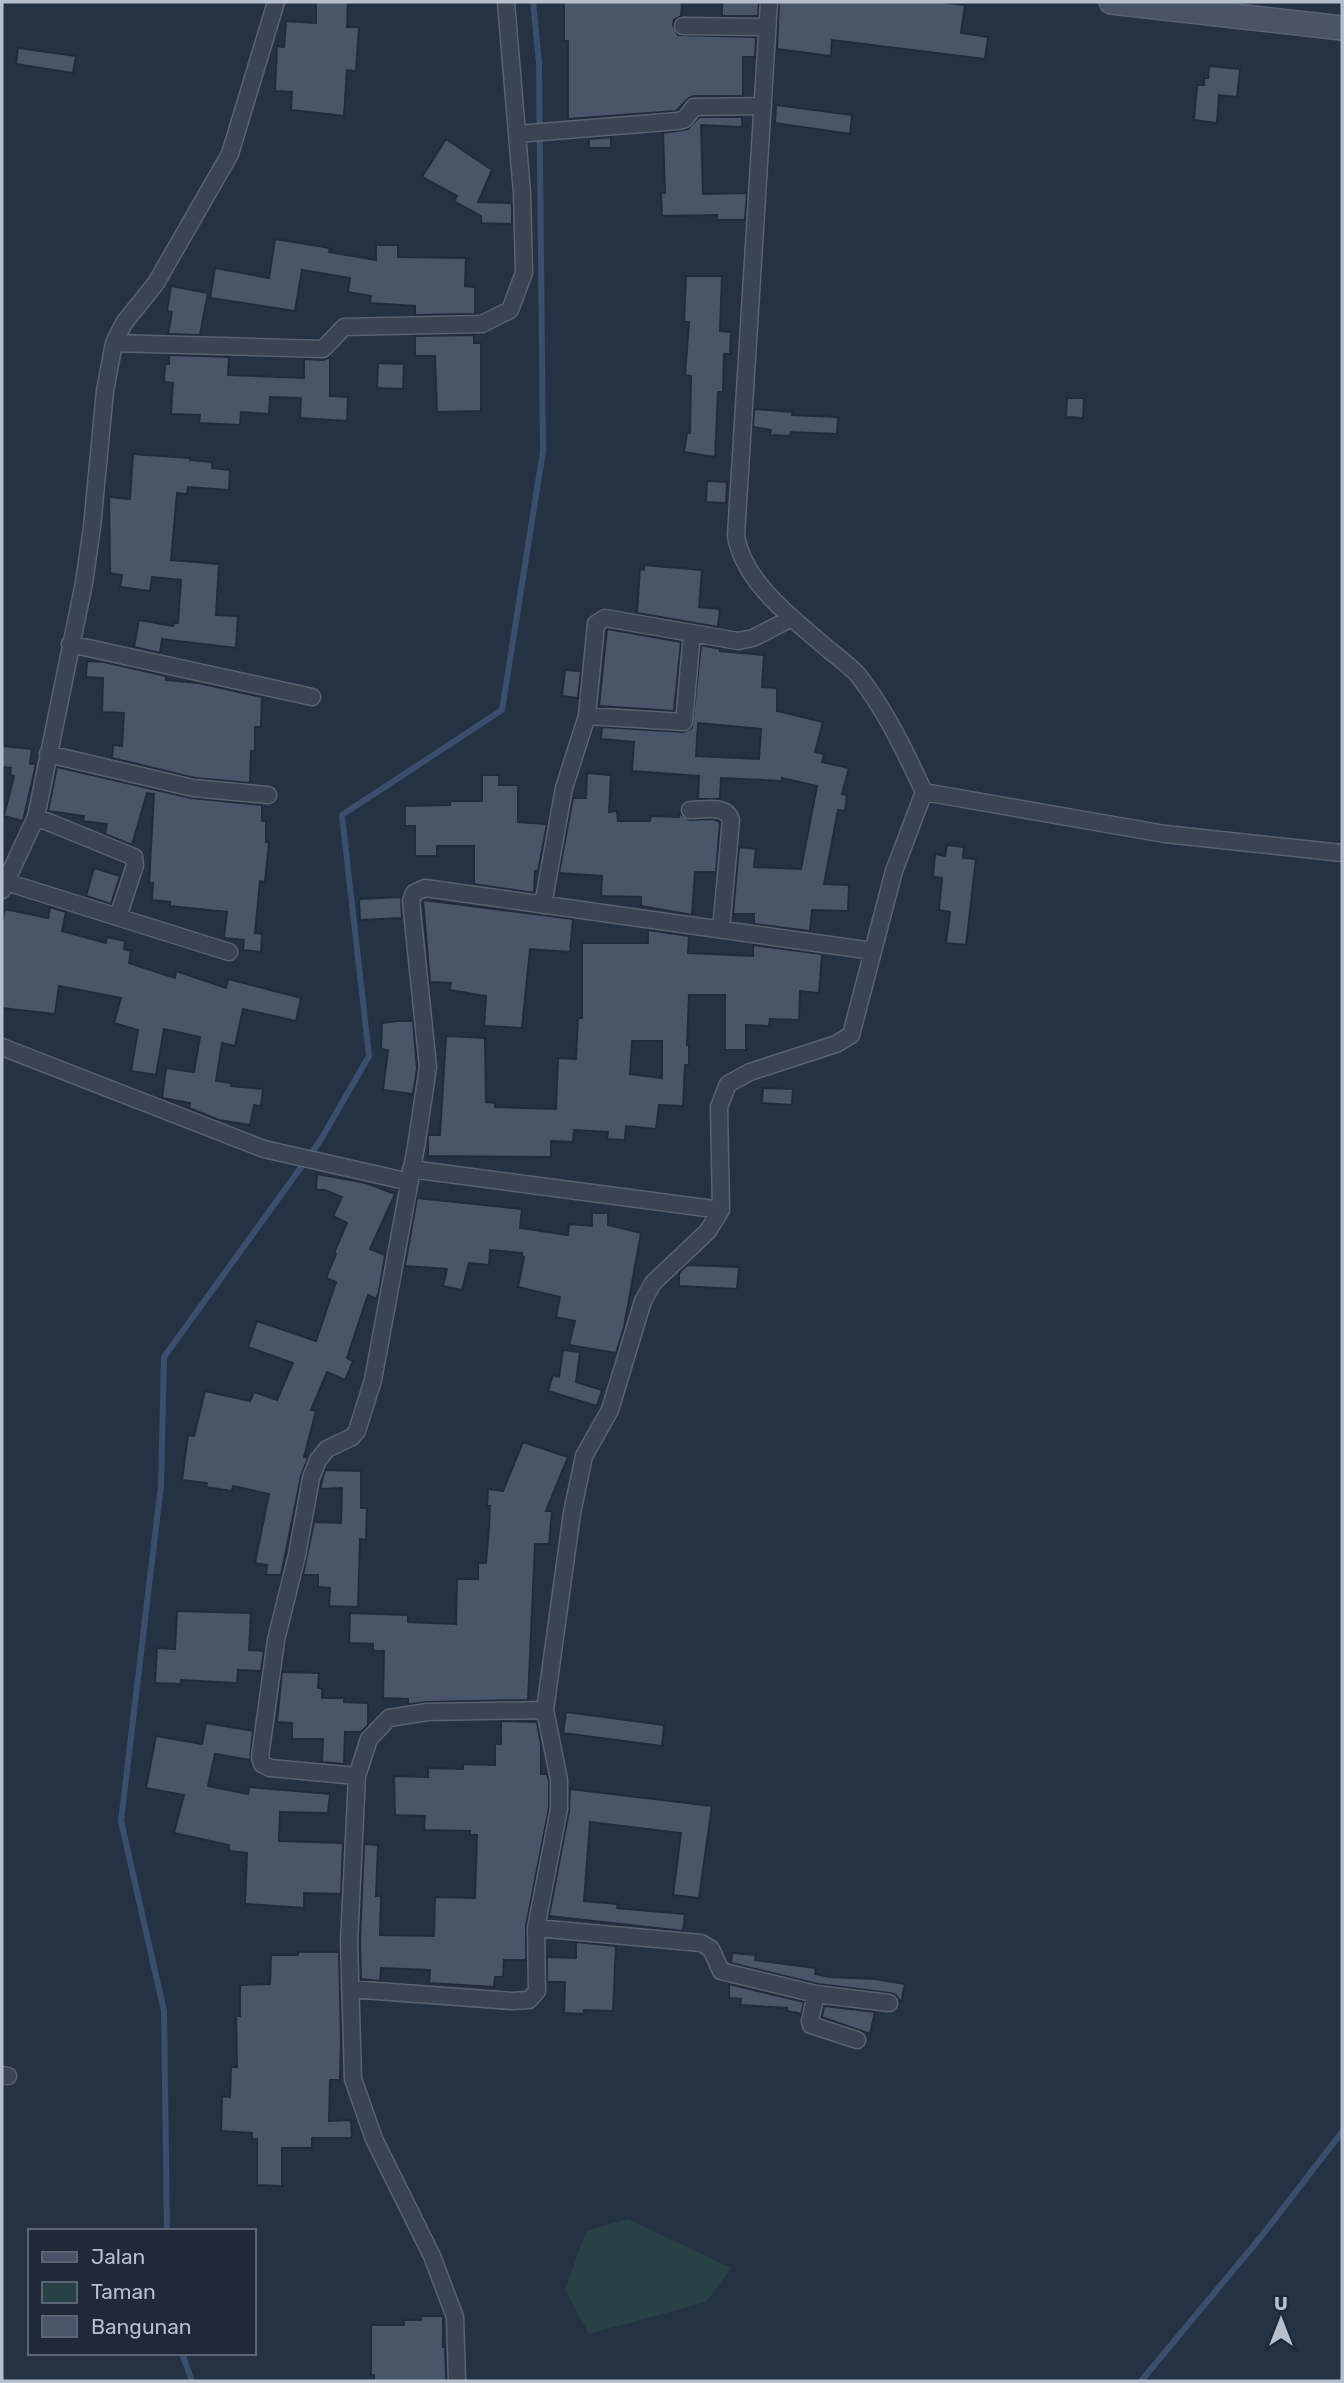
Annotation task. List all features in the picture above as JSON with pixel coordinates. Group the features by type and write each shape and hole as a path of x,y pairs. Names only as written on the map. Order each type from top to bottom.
{"main road":[{"path":"1114,2 1342,28"}],"street":[{"path":"229,952 118,917 4,886 36,817 84,583 105,391 114,343 124,323 156,283 230,154 276,2"},
{"path":"114,343 323,349 344,327 482,324 510,310 524,273 521,134 506,2"},
{"path":"350,1989 512,2001 529,2000 537,1991 536,1928 559,1809 559,1780 545,1710 572,1513 584,1456 610,1410 643,1301 653,1283 708,1231 721,1210 719,1107 728,1084 750,1072 836,1044 851,1035 894,871 924,792 896,733 856,673 787,620 741,555 736,536 769,2"},
{"path":"683,26 767,27"},
{"path":"521,134 678,121 685,119 694,107 763,106"},
{"path":"543,905 564,788 587,716 596,624 600,620 613,619 738,642 753,639 787,620"},
{"path":"587,716 684,722 692,633"},
{"path":"71,644 312,697"},
{"path":"48,754 193,788 268,795"},
{"path":"924,792 1165,834 1342,853"},
{"path":"690,810 724,810 731,820 721,930"},
{"path":"36,817 134,857 135,865 118,917"},
{"path":"357,1776 270,1768 262,1764 260,1757 276,1640 297,1555 311,1478 318,1460 327,1449 352,1437 357,1431 373,1380 411,1176 428,1066 411,901 414,892 425,888 873,951"},
{"path":"2,1047 264,1149 294,1156 411,1176 721,1210"},
{"path":"457,2381 454,2317 432,2256 374,2139 353,2079 349,1942 357,1776 369,1739 389,1718 427,1712 545,1710"},
{"path":"536,1928 701,1943 711,1949 721,1971 816,1994 889,2003"},
{"path":"816,1994 811,2025 858,2040"}],"green space":[{"path":"628,2219 731,2268 706,2302 589,2334 565,2290 586,2231"}],"building":[{"path":"316,2 348,2 347,27 359,27 356,71 347,70 344,116 291,110 292,92 275,91 277,46 284,47 286,21 316,23"},
{"path":"564,2 682,2 681,16 674,20 673,25 678,35 756,37 755,57 743,57 743,96 694,96 676,111 568,119 568,41 564,41"},
{"path":"722,2 759,2 758,16 722,16"},
{"path":"779,2 941,2 965,5 961,33 988,37 985,59 832,40 831,56 777,49"},
{"path":"18,48 76,56 73,73 16,64"},
{"path":"1209,66 1240,69 1237,97 1219,95 1217,123 1194,120 1197,85 1204,85"},
{"path":"776,105 852,115 850,134 775,123"},
{"path":"699,117 742,117 742,127 701,125 703,194 747,193 745,220 717,220 717,215 662,216 661,193 665,193 663,133 688,129"},
{"path":"611,137 611,148 589,148 589,139"},
{"path":"446,139 492,170 478,202 512,203 512,224 481,223 481,216 454,201 457,196 422,177"},
{"path":"275,239 330,248 329,252 376,260 376,245 398,245 398,257 466,258 465,286 475,287 475,314 415,315 415,306 370,303 371,296 348,292 350,278 302,270 295,311 210,298 215,268 269,278"},
{"path":"686,276 722,276 720,331 731,332 730,354 724,354 723,392 718,392 715,457 684,452 687,433 690,433 691,376 685,375 689,322 684,322"},
{"path":"171,286 208,293 200,335 168,334 172,312 167,311"},
{"path":"474,335 474,343 481,343 481,411 437,412 435,356 415,356 415,336"},
{"path":"169,355 229,357 228,375 304,378 304,359 323,360 330,357 330,396 348,397 347,421 300,418 301,398 270,397 269,414 241,412 240,425 199,423 200,415 171,414 173,383 164,382 165,364 169,364"},
{"path":"378,363 404,364 403,389 377,388"},
{"path":"1067,398 1084,398 1083,418 1066,417"},
{"path":"754,409 793,412 792,415 838,417 837,434 791,432 790,436 770,435 771,430 753,427"},
{"path":"133,454 190,458 212,462 212,468 230,470 229,490 188,487 187,494 177,493 171,560 219,564 216,615 238,616 236,648 162,639 160,653 134,647 139,620 173,626 178,623 181,580 152,577 150,591 120,587 122,575 110,573 109,497 130,499"},
{"path":"707,481 727,482 726,503 706,502"},
{"path":"644,565 702,570 699,607 720,609 718,627 637,613 640,569 644,570"},
{"path":"607,629 681,642 674,711 599,706"},
{"path":"701,645 720,651 764,655 762,687 777,688 777,711 823,722 815,752 824,754 822,762 849,768 842,794 847,795 845,811 838,810 824,884 849,885 848,911 812,910 810,931 754,924 754,914 733,914 739,847 756,849 754,867 801,869 817,786 782,778 782,781 721,778 720,799 698,799 699,776 632,771 634,742 601,739 602,727 683,732 692,728","holes":["698,723 761,729 759,759 696,756"]},
{"path":"87,661 104,662 166,676 166,680 198,683 262,697 261,727 255,727 255,751 251,751 250,783 195,778 112,758 113,745 122,746 124,713 102,712 103,678 86,677"},
{"path":"565,670 581,671 578,698 562,696"},
{"path":"2,746 32,749 30,764 36,764 23,821 4,816 14,776 10,775 11,768 2,767"},
{"path":"57,767 191,798 262,805 262,821 266,821 266,842 269,842 265,882 260,881 255,933 262,934 261,952 243,950 244,940 224,938 227,912 170,906 170,902 152,900 153,883 149,883 154,794 147,793 132,845 105,834 107,824 83,821 84,816 48,811"},
{"path":"587,773 611,775 609,812 617,811 618,821 650,821 651,816 679,817 679,813 690,820 713,819 720,822 716,872 695,872 692,915 641,906 641,897 601,896 602,876 559,873 573,798 586,798"},
{"path":"482,775 499,775 499,785 518,785 518,822 547,824 538,871 535,871 534,893 474,884 474,846 437,846 437,856 415,856 415,826 405,826 405,806 482,801"},
{"path":"947,845 964,847 963,858 976,859 966,945 946,943 950,912 939,910 942,878 933,877 935,854 945,856"},
{"path":"94,868 120,876 111,904 86,896"},
{"path":"401,897 402,918 360,920 359,899"},
{"path":"423,900 573,919 570,952 530,949 522,1028 484,1026 486,996 450,990 451,983 430,982"},
{"path":"50,907 66,912 62,931 106,943 107,937 125,941 124,949 131,951 129,963 175,978 176,971 226,988 228,979 301,998 296,1021 243,1009 235,1046 222,1043 216,1081 231,1083 231,1086 263,1089 261,1106 254,1105 250,1125 219,1120 189,1108 190,1103 162,1098 166,1068 194,1072 200,1037 164,1029 156,1075 131,1071 138,1030 114,1023 121,998 59,986 55,1014 2,1008 2,923 5,909 48,918"},
{"path":"648,930 689,936 688,953 753,956 753,945 822,954 819,993 800,991 799,1020 770,1019 769,1026 746,1025 746,1050 725,1050 725,995 689,995 689,1065 685,1065 683,1106 659,1105 656,1129 626,1126 625,1140 607,1139 608,1132 574,1130 573,1142 551,1141 551,1157 428,1156 428,1135 440,1135 446,1036 485,1038 486,1102 495,1103 495,1107 556,1109 558,1058 576,1059 578,1018 582,1018 582,943 648,943","holes":["632,1041 662,1041 662,1078 630,1074"]},
{"path":"413,1021 417,1069 413,1094 383,1090 388,1050 381,1049 382,1023"},
{"path":"763,1088 793,1089 792,1105 762,1103"},
{"path":"317,1174 366,1183 395,1194 370,1249 385,1255 379,1292 376,1299 368,1295 347,1358 353,1361 345,1380 327,1372 311,1410 316,1411 304,1457 308,1458 301,1476 281,1575 266,1575 267,1565 255,1563 269,1494 233,1486 232,1491 206,1487 207,1483 182,1480 188,1435 194,1436 205,1391 250,1401 254,1392 277,1400 293,1363 248,1347 257,1321 316,1341 336,1282 326,1278 347,1223 333,1216 342,1197 325,1190 316,1190"},
{"path":"417,1198 522,1209 520,1228 568,1235 569,1224 592,1226 592,1213 608,1213 608,1225 641,1233 624,1327 616,1353 569,1345 575,1321 556,1317 560,1297 518,1287 524,1257 522,1253 490,1250 489,1265 469,1263 462,1290 443,1286 447,1269 405,1266"},
{"path":"687,1265 739,1267 737,1289 679,1286 679,1273"},
{"path":"563,1350 580,1352 576,1382 602,1390 597,1406 548,1391 553,1375 559,1377"},
{"path":"523,1442 568,1457 546,1511 552,1511 549,1544 535,1544 528,1700 408,1704 408,1699 383,1698 384,1651 373,1651 373,1644 349,1643 350,1613 408,1615 408,1622 456,1624 457,1579 478,1579 478,1563 486,1563 490,1506 487,1506 488,1489 503,1491"},
{"path":"325,1470 361,1471 361,1508 367,1508 366,1540 360,1539 358,1607 329,1606 330,1588 318,1587 318,1575 303,1575 314,1522 341,1523 342,1488 320,1489"},
{"path":"177,1611 251,1613 249,1650 264,1651 261,1671 238,1670 237,1683 181,1680 181,1684 155,1683 157,1648 175,1649"},
{"path":"282,1672 319,1673 318,1688 322,1688 322,1698 344,1698 344,1702 368,1703 368,1725 361,1732 345,1732 344,1764 322,1762 323,1739 292,1739 292,1723 277,1722"},
{"path":"566,1712 664,1725 662,1746 563,1733"},
{"path":"501,1721 537,1722 541,1745 541,1774 547,1774 549,1781 549,1808 526,1926 526,1960 504,1960 503,1977 495,1977 494,1987 429,1983 430,1970 381,1968 380,1981 361,1979 364,1844 378,1845 376,1896 381,1896 380,1935 434,1936 435,1897 475,1898 477,1835 470,1835 470,1831 424,1830 425,1816 395,1815 394,1776 428,1777 428,1768 463,1769 463,1764 495,1765 495,1744 501,1744"},
{"path":"206,1723 253,1731 250,1760 215,1754 208,1786 248,1794 249,1787 330,1794 328,1813 280,1812 279,1841 343,1843 341,1894 304,1893 304,1908 245,1904 247,1853 229,1851 229,1845 174,1833 184,1795 146,1788 156,1736 202,1744"},
{"path":"570,1789 712,1806 699,1898 673,1895 681,1833 590,1822 584,1901 618,1904 617,1908 685,1914 683,1931 549,1916 569,1811"},
{"path":"576,1942 616,1946 613,2011 584,2010 583,2014 564,2013 565,1982 547,1982 547,1957 576,1958"},
{"path":"298,1952 339,1952 340,2080 330,2080 329,2121 351,2120 352,2138 312,2138 312,2148 282,2148 282,2186 257,2185 257,2139 252,2139 252,2133 221,2131 222,2096 230,2097 231,2067 237,2067 236,2016 240,2016 240,1985 270,1984 271,1955 298,1955"},
{"path":"732,1953 756,1955 755,1960 816,1968 815,1974 829,1977 875,1979 905,1984 901,2003 896,1995 890,1993 818,1984 731,1963"},
{"path":"729,1984 804,2002 801,2015 787,2011 787,2008 740,2005 741,1999 729,1998"},
{"path":"824,2006 875,2012 870,2034 822,2017"},
{"path":"421,2316 443,2316 446,2381 374,2381 374,2375 371,2375 371,2325 404,2325 404,2320 421,2320"}],"waterway":[{"path":"167,2229 164,2011 121,1821 161,1485 164,1357 320,1141 369,1056 342,815 502,710 543,451 539,63 533,2"},
{"path":"1141,2381 1260,2238 1342,2132"},
{"path":"183,2355 192,2381"}]}
